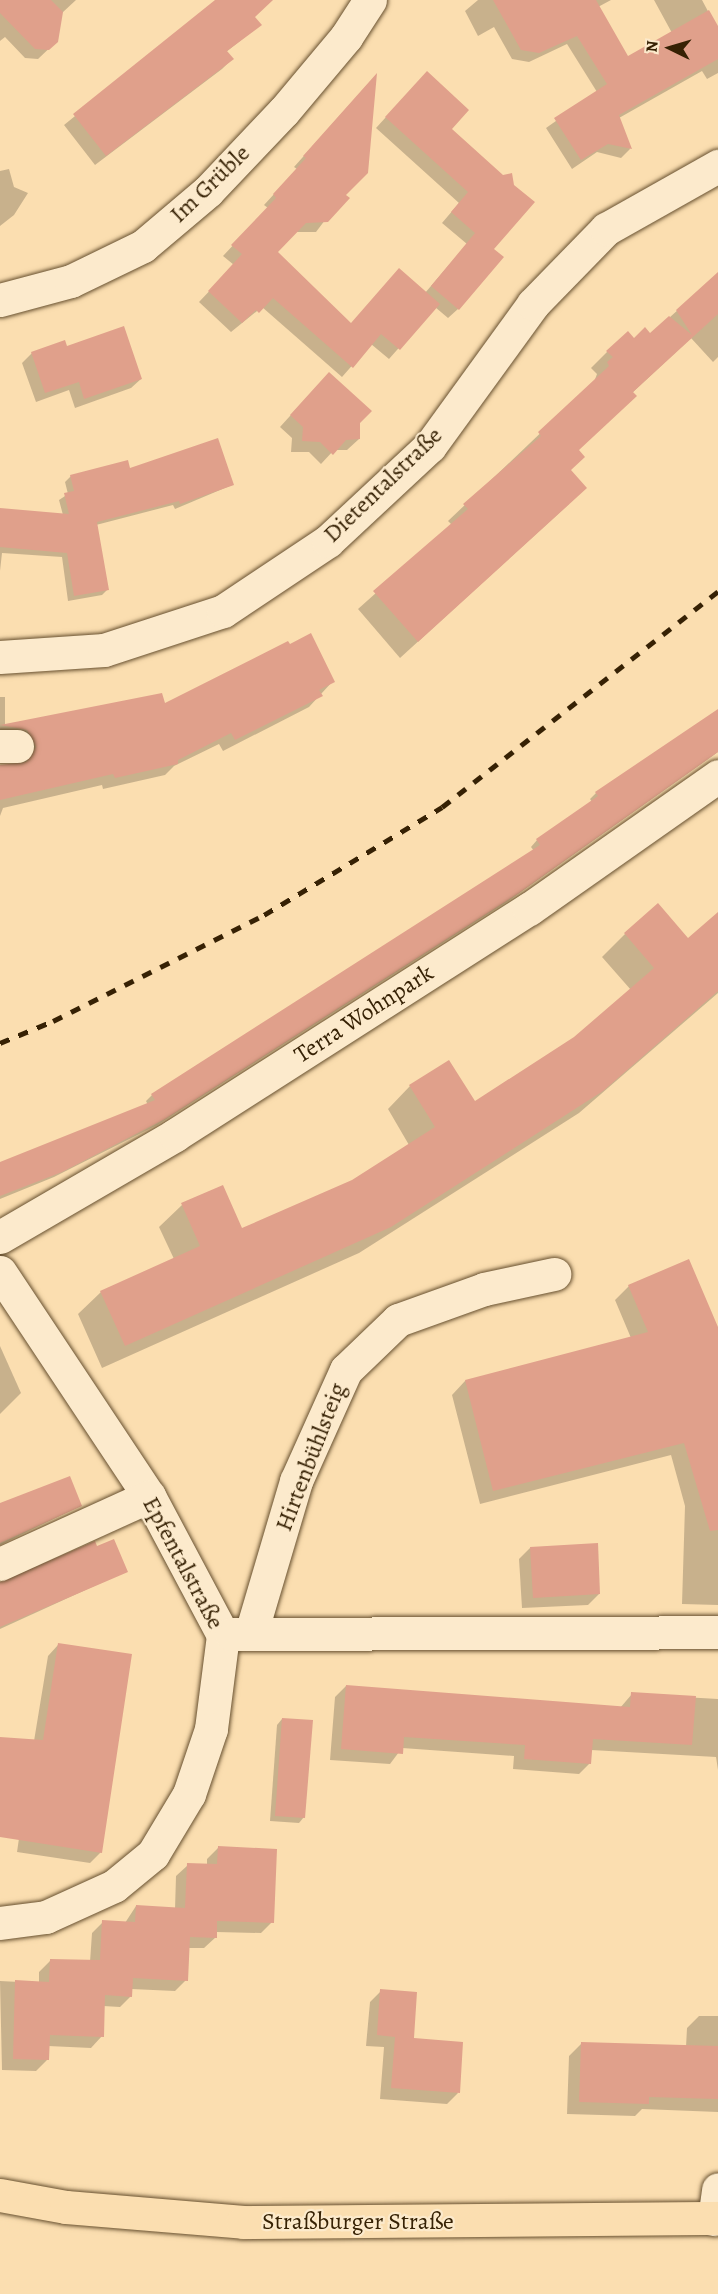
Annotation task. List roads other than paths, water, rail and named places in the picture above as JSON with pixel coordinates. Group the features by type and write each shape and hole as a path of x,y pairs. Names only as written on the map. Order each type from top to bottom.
{"main road":[{"name":"Straßburger Straße","path":"0,2195 66,2207 243,2222 717,2209"}],"street":[{"name":"Im Grüble","path":"0,300 71,281 143,246 208,191 284,111 346,37 370,0"},
{"name":"Dietentalstraße","path":"0,657 104,650 223,611 328,541 430,446 532,304 606,229 718,166"},
{"name":"Terra Wohnpark","path":"0,1237 175,1136 529,909 718,776"},
{"name":"Epfentalstraße","path":"0,1272 149,1496 237,1634 211,1729 189,1794 153,1854 114,1886 46,1917 0,1923"},
{"name":"Hirtenbühlsteig","path":"237,1634 296,1481 346,1370 398,1320 484,1289 554,1274"},
{"path":"0,1564 149,1496"},
{"path":"237,1634 718,1632"}],"railway":[{"path":"0,1043 53,1021 264,915 442,807 718,591"}]}
